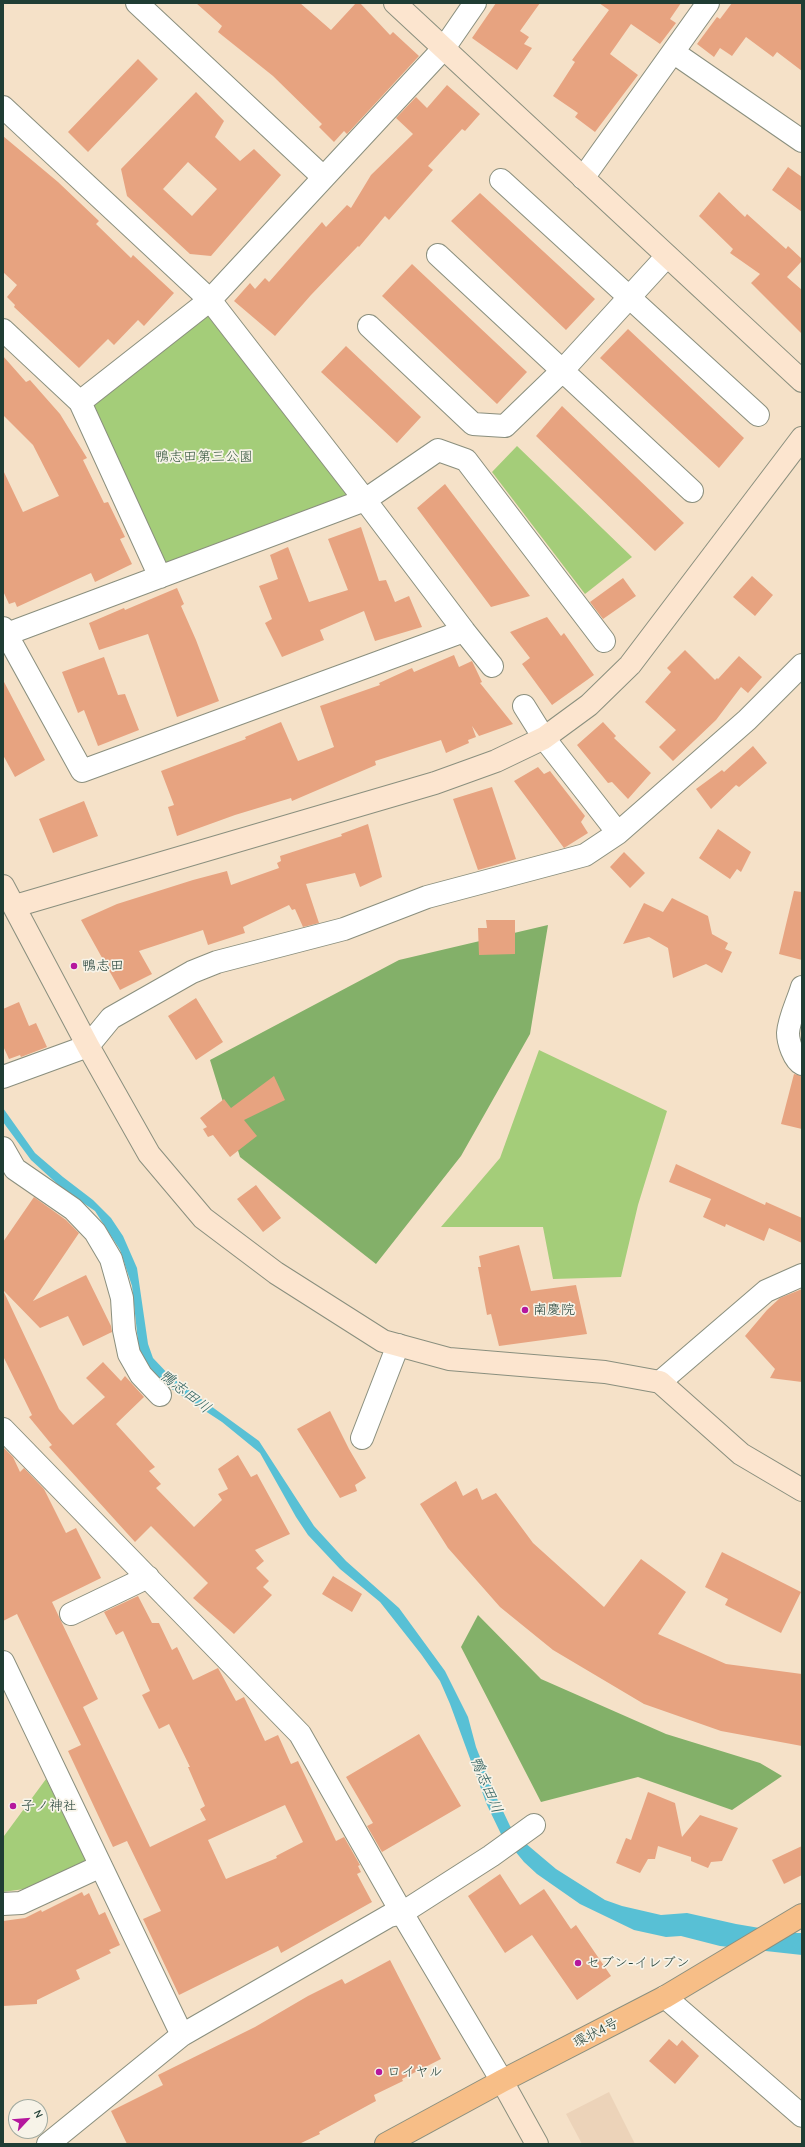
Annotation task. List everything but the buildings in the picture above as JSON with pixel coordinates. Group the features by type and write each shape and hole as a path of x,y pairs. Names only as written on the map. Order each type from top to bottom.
{"main road":[{"name":"環状4号","path":"386,2144 502,2081 665,1997 802,1915"}],"street":[{"path":"136,3 323,177"},
{"path":"395,3 802,381"},
{"path":"80,402 210,300 444,48 475,3"},
{"path":"584,178 708,3"},
{"path":"673,52 802,141"},
{"path":"3,107 210,300 492,666"},
{"path":"501,180 758,416"},
{"path":"438,255 692,491"},
{"path":"369,326 473,424 505,426 562,371 667,256"},
{"path":"3,330 80,402 160,577"},
{"path":"9,909 435,784 496,761 544,738 589,705 630,665 802,438"},
{"path":"464,631 82,771 5,631 160,577 365,500 438,450 466,460 604,641"},
{"path":"3,1077 88,1046 111,1018 192,972 217,962 344,929 427,897 585,856 618,833 747,720 802,665"},
{"path":"524,706 544,738 618,833"},
{"path":"3,886 9,909 149,1154 203,1218 276,1273 383,1341 449,1359 605,1372 660,1382 741,1454 802,1490"},
{"path":"802,987 788,1033 790,1046 798,1062 802,1064"},
{"path":"3,1148 9,1171 73,1209 95,1232 111,1259 122,1298 124,1330 129,1354 140,1375 160,1395"},
{"path":"660,1382 766,1291 802,1275"},
{"path":"362,1438 398,1345"},
{"path":"3,1428 300,1734 402,1913 502,2081 537,2144"},
{"path":"71,1614 148,1578"},
{"path":"3,1662 182,2035"},
{"path":"48,2144 182,2035 389,1916 402,1913 491,1856 531,1827"},
{"path":"3,1904 21,1903 101,1866"},
{"path":"665,1997 802,2116"}],"shaded area":[{"path":"609,2092 635,2144 582,2144 566,2114"}],"green space":[{"name":"鴨志田第三公園","path":"201,307 348,495 160,577 80,402"},
{"path":"517,446 632,557 585,594 492,472"},
{"path":"548,925 530,1034 461,1156 376,1264 240,1157 210,1060 399,960"},
{"path":"539,1050 667,1111 638,1205 621,1277 553,1279 543,1227 441,1227 500,1158"},
{"path":"478,1615 541,1679 666,1734 760,1763 782,1776 732,1810 638,1777 541,1802 461,1647"},
{"path":"46,1779 88,1861 24,1889 3,1892 4,1836"}],"water":[{"name":"鴨志田川","path":"3,1108 35,1153 93,1200 111,1218 123,1236 137,1268 148,1344 153,1358 171,1377 259,1441 314,1526 346,1561 399,1608 445,1671 468,1717 476,1747 493,1790 510,1826 524,1842 556,1869 605,1900 622,1906 661,1915 687,1913 736,1924 789,1933 802,1933 802,1955 720,1946 681,1936 666,1937 634,1930 580,1904 537,1874 524,1862 501,1834 487,1805 440,1681 380,1602 340,1569 308,1535 296,1517 260,1453 222,1422 164,1384 151,1370 139,1351 132,1286 120,1250 95,1211 64,1190 31,1160 3,1122"}],"place":[{"name":"鴨志田","path":"74,966"},
{"name":"南慶院","path":"525,1310"},
{"name":"子ノ神社","path":"13,1806"},
{"name":"セブン-イレブン","path":"578,1963"},
{"name":"ロイヤル","path":"379,2072"}]}
